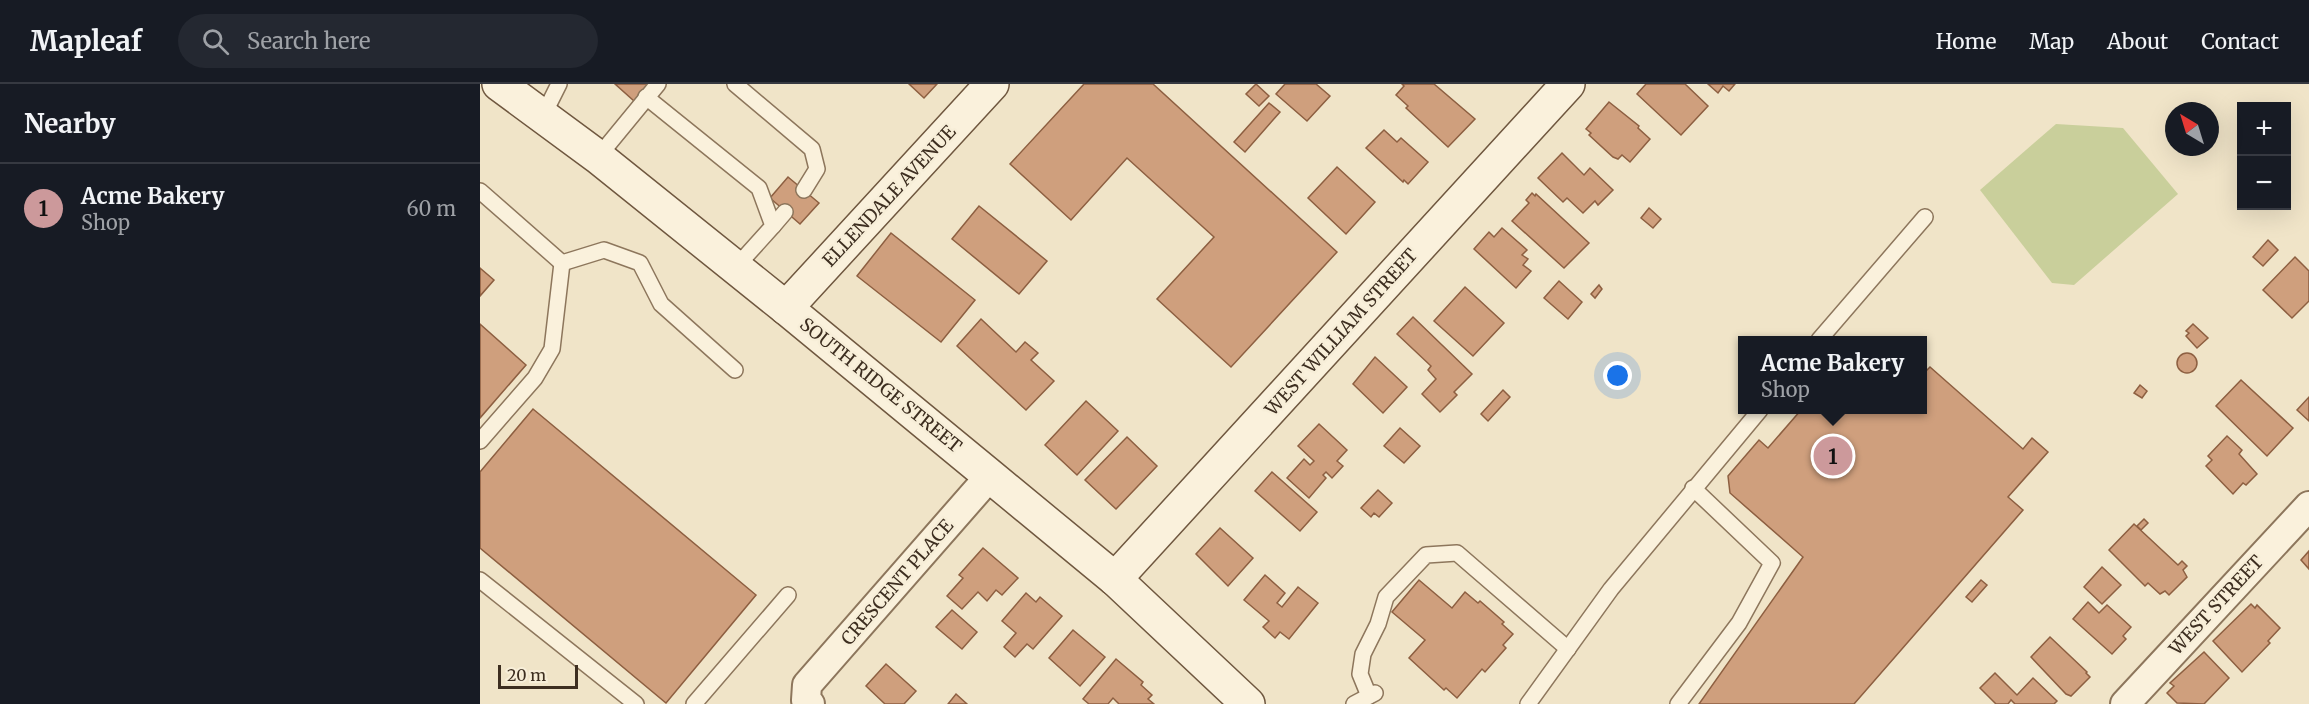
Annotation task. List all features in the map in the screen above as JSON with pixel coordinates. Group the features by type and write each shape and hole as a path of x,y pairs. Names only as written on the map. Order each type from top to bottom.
{"street":[{"name":"SOUTH RIDGE STREET","path":"499,84 598,157 736,267 1115,579 1248,704"},
{"name":"ELLENDALE AVENUE","path":"786,308 992,84"},
{"name":"WEST WILLIAM STREET","path":"1115,579 1568,84"},
{"name":"CRESCENT PLACE","path":"808,696 807,685 990,476"},
{"name":"WEST STREET","path":"2125,704 2309,506"}],"lane":[{"path":"543,116 559,84"},
{"path":"598,157 658,84"},
{"path":"735,84 812,149 818,169 804,190"},
{"path":"646,97 759,188 773,226"},
{"path":"480,191 562,263"},
{"path":"736,267 785,212"},
{"path":"1822,336 1925,217"},
{"path":"562,263 604,250 640,263 661,304 735,370"},
{"path":"480,441 535,378 552,349 562,263"},
{"path":"1528,704 1611,589 1757,414"},
{"path":"1678,704 1739,622 1772,563 1693,488"},
{"path":"1354,704 1372,695 1360,674 1363,654 1378,624 1386,597 1426,555 1457,554 1568,648"},
{"path":"480,580 636,704"},
{"path":"694,704 788,595"}],"green space":[{"path":"2056,124 2123,128 2178,194 2074,285 2052,283 1980,190"}],"building":[{"path":"615,84 650,84 634,101"},
{"path":"909,84 937,84 924,98"},
{"path":"1084,84 1153,84 1337,252 1231,367 1157,299 1214,237 1127,158 1071,220 1010,164"},
{"path":"1256,84 1269,96 1259,106 1246,94"},
{"path":"1285,84 1316,84 1330,96 1307,121 1276,94"},
{"path":"1402,84 1434,84 1475,119 1448,147 1406,108 1408,106 1396,95 1404,86"},
{"path":"1646,84 1685,84 1708,106 1681,135 1637,94"},
{"path":"1708,84 1735,84 1729,91 1723,86 1718,93"},
{"path":"1609,102 1639,126 1638,128 1650,139 1630,162 1622,155 1618,159 1613,157 1589,135 1591,133 1586,129"},
{"path":"1269,103 1280,112 1245,152 1234,142"},
{"path":"1384,130 1397,142 1401,138 1428,162 1408,184 1366,148"},
{"path":"1562,153 1584,175 1590,168 1613,190 1598,205 1595,201 1583,213 1567,198 1563,202 1538,178"},
{"path":"1337,167 1375,202 1346,234 1308,198"},
{"path":"788,177 819,203 800,224 770,198"},
{"path":"1532,193 1535,196 1536,194 1589,243 1564,268 1512,221 1529,203 1526,200"},
{"path":"979,206 1047,261 1019,294 952,239"},
{"path":"1649,208 1661,219 1653,228 1641,218"},
{"path":"1502,228 1527,250 1522,255 1528,259 1523,265 1531,271 1516,288 1474,249 1489,232 1494,237"},
{"path":"891,233 975,300 941,342 857,276"},
{"path":"2268,240 2278,250 2263,266 2253,257"},
{"path":"2295,257 2309,271 2309,301 2292,318 2263,290"},
{"path":"480,268 494,280 480,296"},
{"path":"1559,281 1582,302 1568,319 1544,298"},
{"path":"1599,285 1602,289 1595,298 1591,294"},
{"path":"1465,287 1504,323 1473,356 1434,321"},
{"path":"1413,317 1472,374 1454,392 1457,395 1440,412 1422,394 1436,379 1428,370 1431,366 1397,334"},
{"path":"981,319 1016,352 1025,342 1038,353 1031,360 1054,381 1026,410 957,346"},
{"path":"480,324 526,365 480,418"},
{"path":"2193,324 2208,338 2197,348 2186,336 2189,333 2186,331"},
{"path":"2187,353 2194,356 2197,363 2194,370 2187,373 2180,370 2177,363 2180,356"},
{"path":"1375,357 1407,387 1383,413 1353,384"},
{"path":"1930,367 2023,449 2032,438 2048,452 2008,497 2023,510 1854,704 1699,704 1803,557 1730,493 1728,476 1759,440 1768,448 1798,414 1927,414 1927,370"},
{"path":"2241,380 2293,428 2267,456 2216,406"},
{"path":"2140,385 2147,391 2142,398 2134,393"},
{"path":"1503,390 1510,397 1488,421 1481,414"},
{"path":"2309,397 2309,421 2297,410"},
{"path":"1086,401 1118,431 1077,475 1045,445"},
{"path":"533,409 756,595 666,703 480,548 480,472"},
{"path":"1319,424 1347,450 1337,461 1343,466 1332,478 1326,472 1323,475 1326,478 1309,498 1287,478 1304,459 1310,465 1314,461 1298,446"},
{"path":"1400,428 1420,446 1404,463 1384,446"},
{"path":"2227,436 2242,450 2239,454 2257,474 2246,485 2243,483 2233,494 2206,466 2212,460 2208,456"},
{"path":"1127,437 1157,466 1116,509 1085,480"},
{"path":"1272,472 1317,512 1300,531 1255,491"},
{"path":"1378,490 1392,503 1379,517 1374,513 1371,517 1361,508"},
{"path":"2144,519 2148,523 2141,530 2137,526"},
{"path":"2134,524 2178,565 2182,561 2187,566 2183,570 2187,577 2169,595 2165,591 2160,594 2148,583 2145,586 2109,550"},
{"path":"1220,528 1253,558 1228,586 1196,554"},
{"path":"983,548 1018,578 1002,595 996,590 987,601 978,592 962,609 947,596 963,578 959,575"},
{"path":"2309,551 2309,569 2301,560"},
{"path":"2102,567 2121,585 2102,604 2084,587"},
{"path":"1265,575 1285,593 1277,603 1282,607 1298,587 1318,603 1289,639 1280,632 1275,638 1263,627 1269,621 1244,600"},
{"path":"1419,580 1452,608 1465,592 1478,603 1480,601 1504,622 1502,624 1513,634 1503,645 1506,648 1485,672 1482,669 1457,698 1446,688 1444,690 1409,658 1425,640 1392,612"},
{"path":"1981,580 1987,585 1972,602 1966,597"},
{"path":"1026,593 1036,602 1040,597 1062,616 1033,649 1027,644 1015,657 1004,647 1016,633 1002,621"},
{"path":"2088,602 2099,613 2107,605 2131,627 2123,636 2126,639 2112,654 2073,619"},
{"path":"2251,604 2255,608 2257,605 2280,628 2268,641 2270,643 2242,672 2213,641"},
{"path":"952,610 977,632 962,649 936,627"},
{"path":"1073,630 1105,657 1080,686 1049,658"},
{"path":"2050,637 2090,677 2071,696 2066,694 2031,657"},
{"path":"2204,652 2229,678 2204,704 2177,703 2167,693 2174,686 2170,683"},
{"path":"1116,659 1143,682 1141,685 1152,695 1148,699 1154,704 1119,704 1113,698 1108,704 1089,704 1083,699"},
{"path":"886,664 916,691 904,704 885,704 866,686"},
{"path":"1995,673 2017,695 2033,678 2057,701 2054,704 2015,704 2011,700 2008,704 1996,704 1980,688"},
{"path":"956,694 967,704 948,704"}],"place":[{"name":"Acme Bakery","path":"1833,456"}]}
